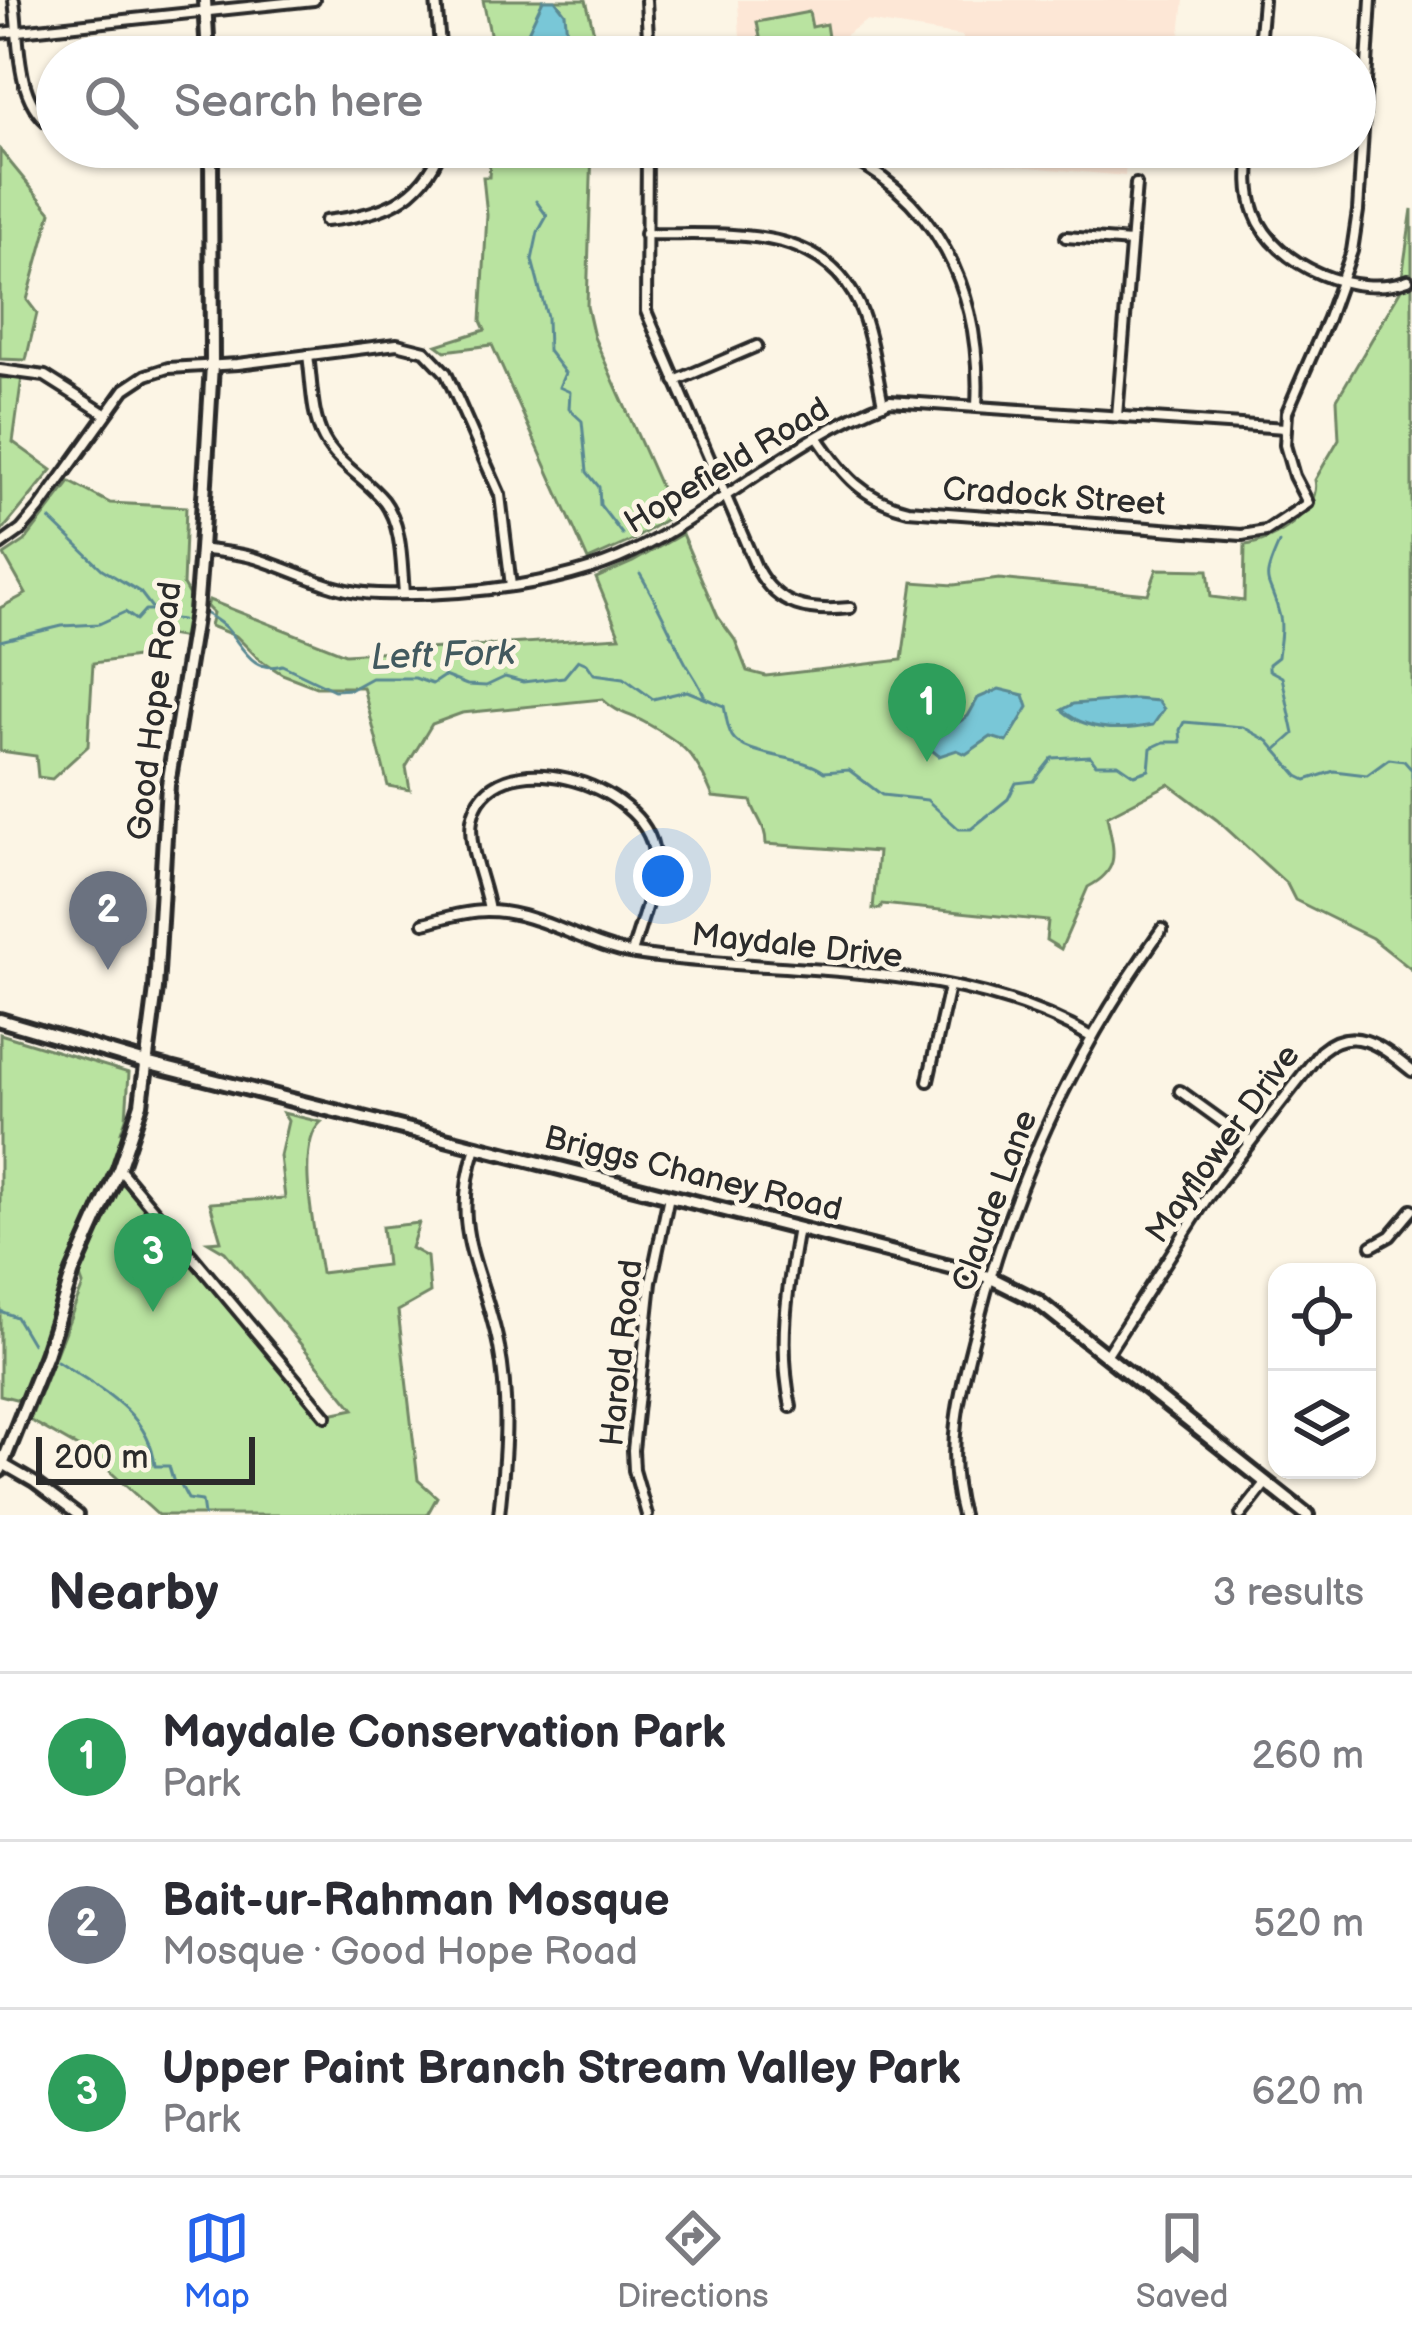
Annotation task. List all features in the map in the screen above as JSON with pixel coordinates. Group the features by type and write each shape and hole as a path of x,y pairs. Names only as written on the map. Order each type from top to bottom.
{"main road":[{"path":"205,6 207,36"},
{"name":"Good Hope Road","path":"1,1466 141,1105 156,989 168,785 196,612 201,549 212,365 211,168"},
{"name":"Briggs Chaney Road","path":"0,1020 146,1063 989,1277 1037,1301 1307,1515"}],"street":[{"path":"14,0 29,100 36,109"},
{"path":"0,33 205,6 314,0"},
{"path":"436,0 439,36"},
{"path":"646,0 648,36"},
{"path":"1260,36 1263,0"},
{"path":"1369,36 1371,0"},
{"path":"325,221 379,213 421,186 431,168"},
{"path":"647,168 646,310 757,569 772,591 806,610 850,608"},
{"path":"869,168 909,197 948,252 976,347 977,406"},
{"path":"1251,168 1256,216 1268,236 1307,268 1375,288 1408,280"},
{"path":"1285,428 1293,395 1342,280 1358,211 1361,168"},
{"path":"1117,416 1136,184"},
{"path":"645,234 765,238 792,243 825,260 860,308 883,404"},
{"path":"1066,237 1131,242"},
{"path":"0,544 21,530 39,509 125,389 146,375 168,368 412,345 436,359 500,495 511,586"},
{"path":"674,381 758,346"},
{"path":"308,355 316,413 326,443 380,496 392,516 399,537 404,593"},
{"path":"0,370 45,376 105,414"},
{"name":"Hopefield Road","path":"201,549 252,557 344,590 404,593 511,586 604,566 883,404 910,401 1285,428"},
{"name":"Cradock Street","path":"818,438 856,488 886,505 1242,535 1266,531 1308,503 1288,460 1285,428"},
{"path":"489,911 471,827 481,798 498,782 512,777 575,782 627,806 651,838 654,869 632,953"},
{"name":"Maydale Drive","path":"424,923 489,911 524,916 632,953 949,987 1022,1008 1091,1037"},
{"name":"Claude Lane","path":"962,1515 953,1468 956,1408 989,1277 1032,1154 1091,1037 1162,929"},
{"path":"928,1082 949,987"},
{"name":"Mayflower Drive","path":"1107,1354 1207,1198 1330,1044 1360,1038 1372,1041 1412,1071"},
{"path":"1180,1090 1249,1141"},
{"path":"476,1147 464,1194 464,1225 490,1306 506,1403 499,1515"},
{"path":"118,1169 326,1416"},
{"name":"Harold Road","path":"647,1515 633,1450 651,1282 669,1196"},
{"path":"1372,1246 1390,1236 1412,1210"},
{"path":"791,1407 782,1327 798,1228"},
{"path":"1,1466 34,1482 78,1515"},
{"path":"1241,1515 1267,1483"}],"shaded area":[{"path":"738,0 1184,0 1180,34 1167,36 963,36 866,21 844,36 740,36"},
{"path":"1041,168 1126,168 1125,176"}],"green space":[{"path":"483,0 586,0 595,36 491,36"},
{"path":"809,12 812,27 826,24 828,36 760,36 757,22"},
{"path":"0,150 51,212 27,300 37,313 26,360 0,359"},
{"path":"490,168 591,168 587,306 594,337 673,515 588,560 492,345 445,351 437,345 485,330 481,321 487,215 483,177 489,177"},
{"path":"1412,209 1412,970 1372,938 1295,900 1287,884 1169,784 1107,816 1111,865 1088,887 1061,949 1046,940 1048,921 882,904 873,909 878,852 766,844 751,801 713,797 695,761 679,744 602,699 462,713 432,724 406,767 410,790 388,786 363,687 316,687 282,674 236,636 210,626 209,600 345,654 620,637 596,578 682,534 747,671 766,676 902,660 913,582 954,585 999,579 1148,594 1157,569 1208,570 1211,597 1244,601 1245,545 1281,531 1303,513 1311,503 1315,480 1339,439 1337,399 1400,291"},
{"path":"22,377 13,442 52,470 1,532 0,378"},
{"path":"70,482 110,503 186,507 183,585 191,599 186,638 168,635 151,655 93,663 88,746 52,779 38,777 36,756 0,751 0,608 26,594 4,555 25,541"},
{"path":"0,1034 129,1073 121,1132 129,1135 23,1401 0,1395"},
{"path":"283,1113 321,1122 313,1134 308,1171 321,1273 386,1265 382,1227 419,1223 411,1248 427,1257 430,1293 398,1311 418,1480 437,1497 427,1515 158,1515 93,1456 30,1420 83,1285 79,1274 119,1174 320,1416 354,1409 225,1252 208,1242 221,1241 210,1203 285,1198 280,1156 288,1121"}],"water":[{"path":"543,0 555,0 565,13 567,36 526,36"},
{"path":"999,689 1024,695 1028,707 1007,742 991,737 966,754 957,750 939,756 924,744 932,725 959,722 978,698"},
{"path":"1158,701 1164,709 1153,725 1105,728 1062,710 1073,704"}],"waterway":[{"path":"536,201 547,216 532,260 547,317 548,351 565,373 559,387 570,392 569,409 582,421 587,472 599,487 600,505 622,534"},
{"name":"Left Fork","path":"50,519 102,569 140,592 159,617 182,620"},
{"path":"1276,750 1294,734 1282,677 1269,670 1278,657 1281,632 1268,582 1279,543"},
{"path":"640,574 705,698"},
{"path":"0,641 62,626 99,624 125,612 136,620 145,610 154,610"},
{"name":"Left Fork","path":"202,611 225,626 256,662 282,665 334,690 351,689 371,678 415,678 432,684 444,676 486,686 505,677 523,682 564,677 578,660 594,674 624,678 653,699 687,691 724,706 738,743 824,772 849,770 882,795 927,800 959,829 971,829 1008,799 1016,783 1034,781 1052,758 1090,756 1096,764 1118,764 1134,775 1149,770 1151,748 1181,742 1184,722 1243,727 1268,741 1306,780 1334,771 1367,775 1389,759 1404,761 1412,770"},
{"name":"Left Fork","path":"1412,772 1412,777"},
{"path":"0,1311 16,1317 32,1344"},
{"path":"57,1361 133,1417 151,1447 155,1466 169,1466 174,1483 180,1484 188,1499 202,1501 204,1515"}],"place":[{"name":"Maydale Conservation Park","path":"927,762"},
{"name":"Bait-ur-Rahman Mosque","path":"108,970"},
{"name":"Upper Paint Branch Stream Valley Park","path":"153,1312"}]}
